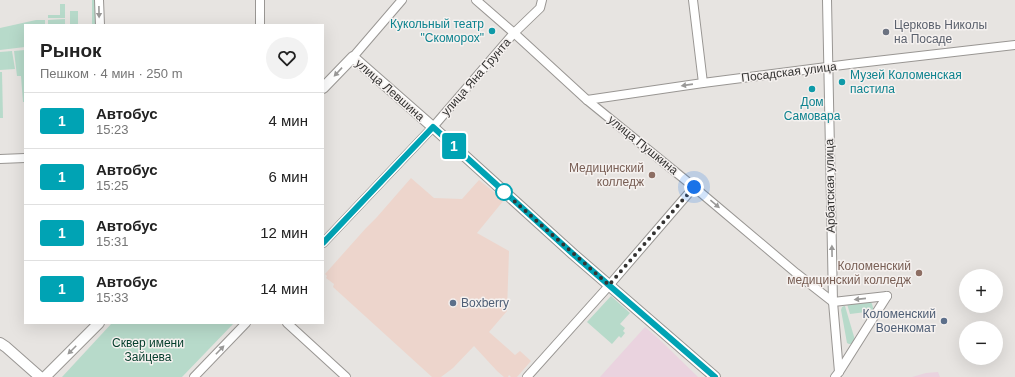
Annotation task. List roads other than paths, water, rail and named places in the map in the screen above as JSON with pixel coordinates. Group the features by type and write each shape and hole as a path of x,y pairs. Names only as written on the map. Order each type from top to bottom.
{"street":[{"path":"99,0 100,24"},
{"path":"260,0 260,24"},
{"path":"324,87 402,0"},
{"name":"улица Пушкина","path":"476,0 587,100 833,302"},
{"name":"улица Яна Грунта","path":"324,242 433,127 514,34 540,8 542,0"},
{"path":"693,0 703,83"},
{"name":"Арбатская улица","path":"826,0 833,302 840,375"},
{"name":"Посадская улица","path":"587,100 703,83 1015,45"},
{"name":"улица Левшина","path":"352,57 433,127 573,254 715,377"},
{"path":"0,159 24,158"},
{"path":"527,377 694,187"},
{"path":"833,302 886,296 840,375"},
{"path":"45,377 98,324"},
{"path":"194,377 245,324"},
{"path":"288,324 346,377"},
{"path":"0,343 40,377"}],"place":[{"name":"Кукольный театр \"Скоморох\"","path":"492,31"},
{"name":"Церковь Николы на Посаде","path":"886,32"},
{"name":"Музей Коломенская пастила","path":"842,82"},
{"name":"Дом Самовара","path":"812,89"},
{"name":"Медицинский колледж","path":"652,175"},
{"name":"Коломенский медицинский колледж","path":"919,273"},
{"name":"Boxberry","path":"453,303"},
{"name":"Коломенский Военкомат","path":"944,321"}],"park label":[{"name":"Сквер имени Зайцева","path":"148,350"}]}
